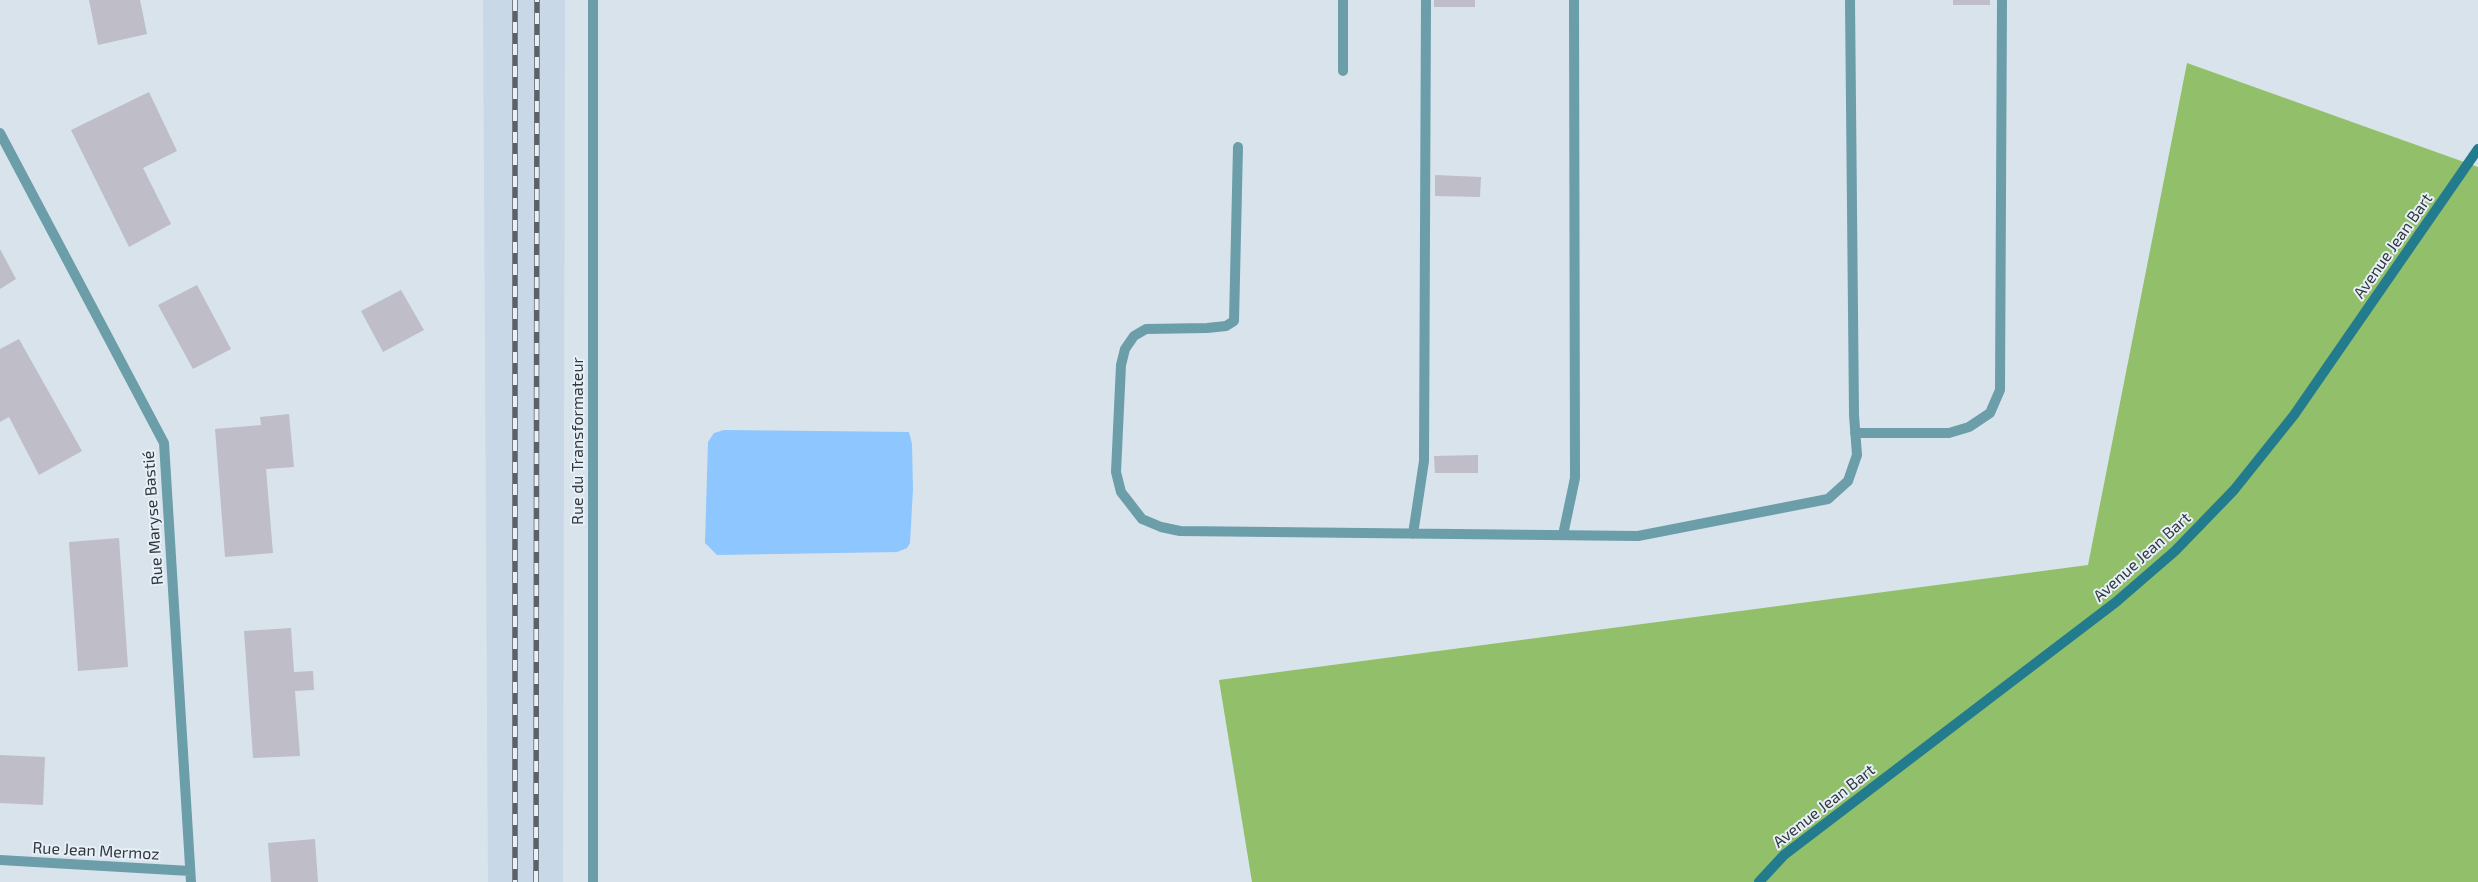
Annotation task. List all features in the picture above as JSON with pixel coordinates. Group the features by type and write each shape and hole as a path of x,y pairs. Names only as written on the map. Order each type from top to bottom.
{"street":[{"name":"Rue du Transformateur","path":"593,0 593,882"},
{"path":"1343,0 1343,71"},
{"path":"1413,534 1424,461 1426,0"},
{"path":"1563,535 1575,478 1574,0"},
{"path":"1238,147 1234,321 1226,326 1207,328 1146,329 1134,336 1125,349 1121,365 1116,472 1121,492 1142,519 1162,527 1180,531 1638,536 1828,499 1848,481 1857,455 1855,433 1850,0"},
{"path":"1855,433 1948,433 1969,427 1990,413 2000,390 2002,0"},
{"name":"Rue Maryse Bastié","path":"0,133 164,443 190,877"},
{"name":"Avenue Jean Bart","path":"1759,882 1784,855 2116,602 2175,551 2234,490 2294,415 2478,149"},
{"name":"Rue Jean Mermoz","path":"0,860 190,877"}],"shaded area":[{"path":"483,0 565,0 563,882 488,882"}],"green space":[{"path":"2187,63 2478,167 2478,882 1252,882 1219,680 2088,565"}],"water":[{"path":"724,430 909,432 912,444 913,489 910,543 907,548 897,552 717,555 705,543 708,442 714,433"}],"building":[{"path":"89,0 140,0 147,34 98,45"},
{"path":"1434,0 1475,0 1475,7 1434,7"},
{"path":"1953,0 1990,0 1990,5 1953,5"},
{"path":"149,92 177,151 143,168 171,224 129,247 71,130"},
{"path":"1435,175 1481,177 1480,197 1435,196"},
{"path":"0,249 16,279 0,289"},
{"path":"197,285 231,349 193,369 158,305"},
{"path":"401,290 424,330 383,352 361,311"},
{"path":"19,339 82,451 39,475 9,417 0,422 0,349"},
{"path":"289,414 294,467 266,469 273,553 225,557 215,429 261,425 260,417"},
{"path":"1478,455 1478,473 1435,473 1434,456"},
{"path":"119,538 128,667 78,671 69,542"},
{"path":"291,628 294,672 313,671 314,690 295,691 300,756 253,758 244,631"},
{"path":"0,755 45,757 43,805 0,803"},
{"path":"315,839 318,882 271,882 268,843"}],"railway":[{"path":"515,0 515,882"},
{"path":"536,882 537,0"}]}
